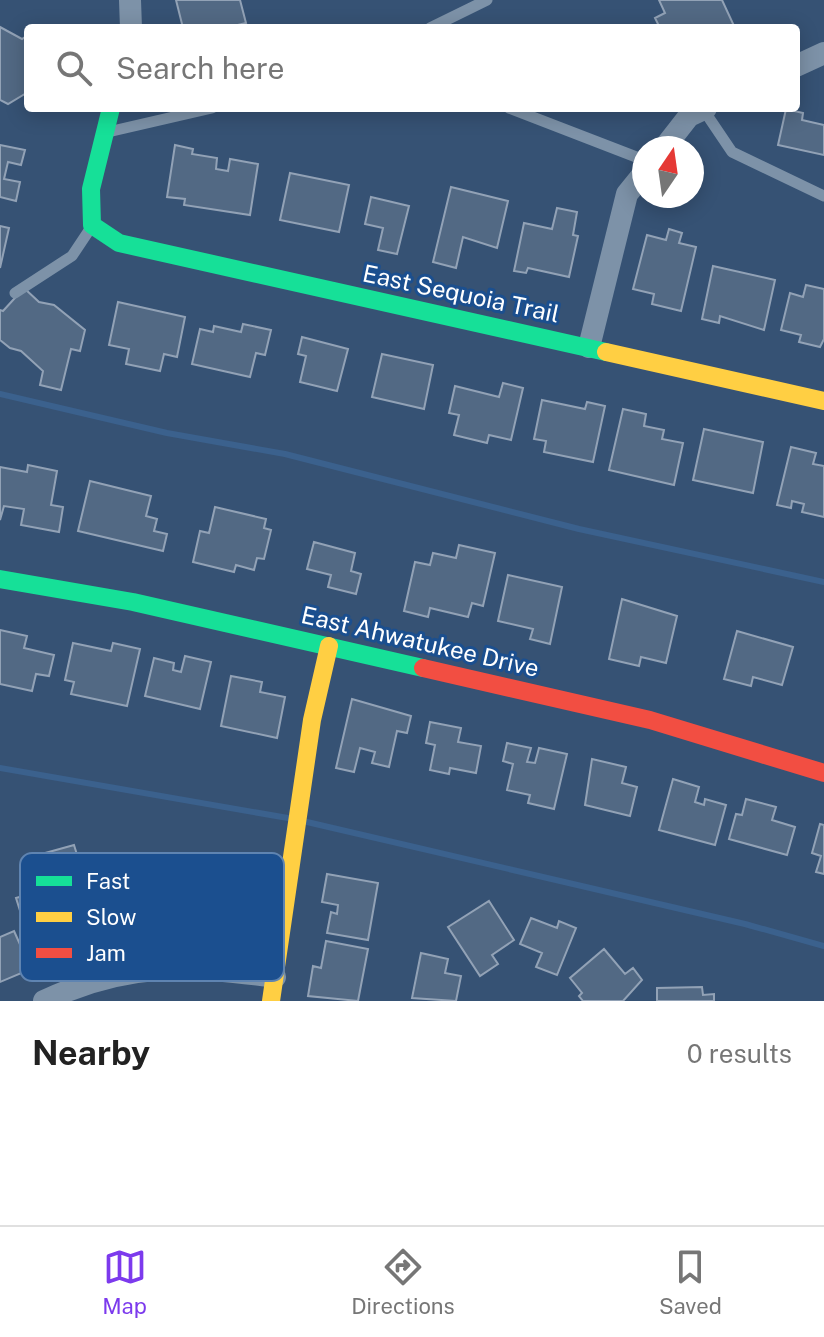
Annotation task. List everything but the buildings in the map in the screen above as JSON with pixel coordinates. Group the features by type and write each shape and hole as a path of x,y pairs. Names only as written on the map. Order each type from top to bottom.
{"street":[{"path":"130,0 131,24"},
{"path":"800,64 824,53"},
{"path":"92,225 91,189 110,112"},
{"path":"673,136 689,116 698,112"},
{"path":"589,347 627,194 632,188"},
{"name":"East Sequoia Trail","path":"92,225 119,243 824,401"},
{"name":"East Ahwatukee Drive","path":"0,579 133,602 650,720 824,773"},
{"path":"284,914 312,720 329,646"},
{"path":"44,1001 98,981"},
{"path":"271,1001 274,981"}],"lane":[{"path":"438,24 487,0"},
{"path":"105,133 195,112"},
{"path":"519,112 632,155"},
{"path":"706,112 732,152 824,196"},
{"path":"15,293 72,256 92,225"}],"waterway":[{"path":"0,394 167,433 285,454 579,529 824,582"},
{"path":"0,768 288,818"},
{"path":"307,822 745,924 824,946"}],"traffic: fast":[{"path":"110,112 91,189 92,225 119,243 606,352"},
{"path":"0,579 133,602 423,668"}],"traffic: slow":[{"path":"606,352 824,401"},
{"path":"284,912 312,720 329,646"},
{"path":"271,1001 274,981"}],"traffic: jam":[{"path":"423,668 650,720 824,773"}]}
